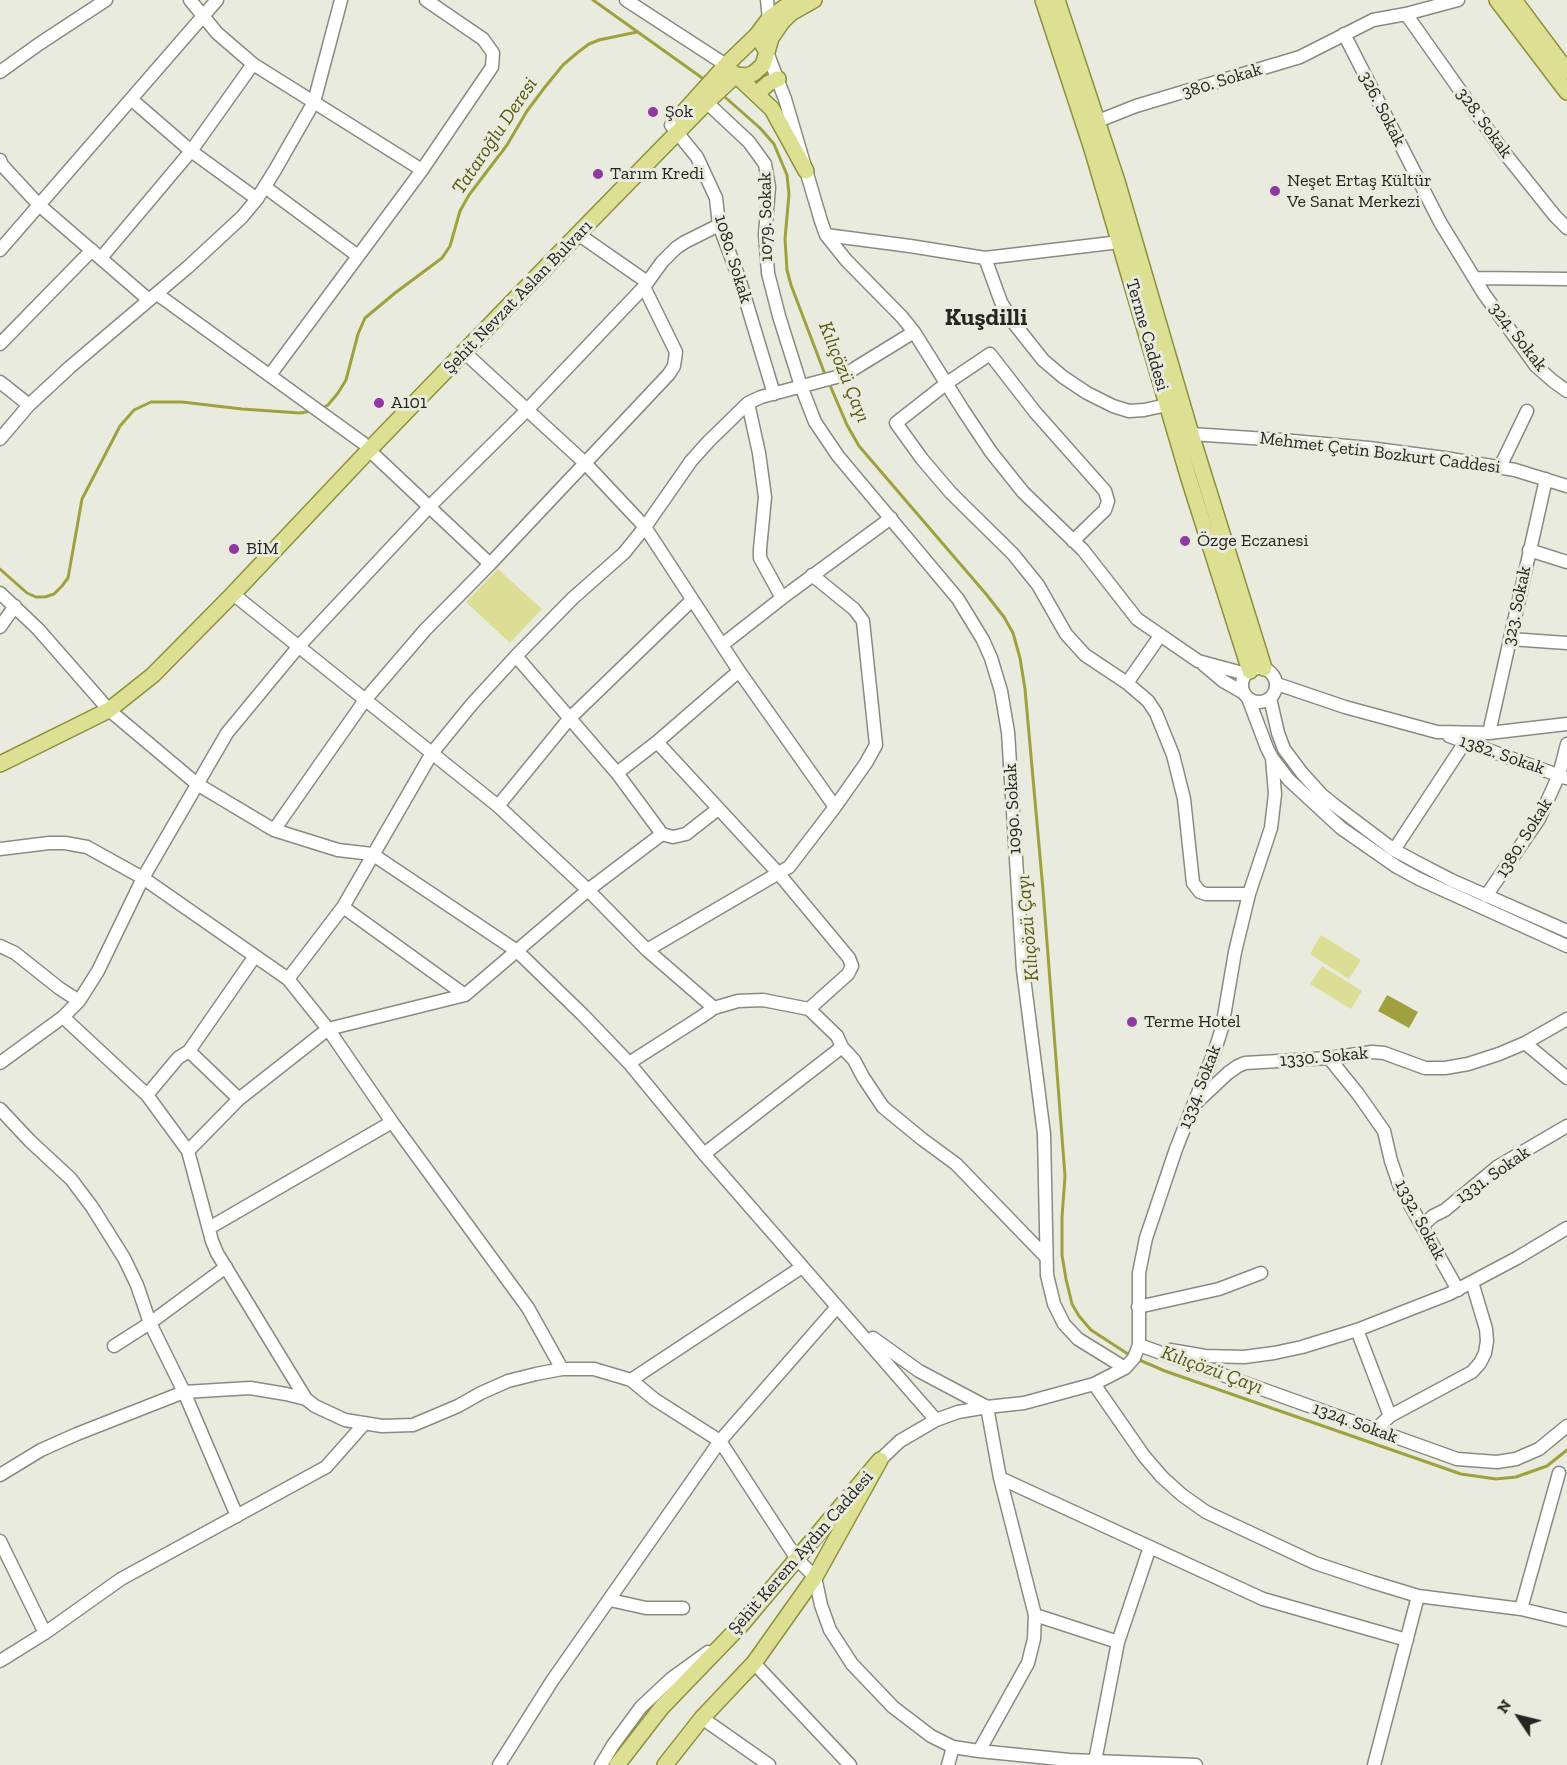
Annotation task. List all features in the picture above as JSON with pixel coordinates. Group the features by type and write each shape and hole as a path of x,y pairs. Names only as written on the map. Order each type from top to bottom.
{"main road":[{"path":"727,74 769,19 796,0"},
{"path":"727,74 747,76 754,73 763,65 771,38 782,22 791,13 814,0"},
{"name":"Terme Caddesi","path":"1043,0 1092,149 1167,405 1253,671"},
{"name":"Terme Caddesi","path":"1057,0 1117,181 1191,434 1253,671"},
{"path":"1497,0 1567,92"},
{"path":"1514,0 1567,71"},
{"path":"757,35 767,52"},
{"path":"727,74 772,109 806,171"},
{"name":"Şehit Nevzat Aslan Bulvarı","path":"0,754 106,706 149,666 200,617 727,74"},
{"path":"758,96 769,82 778,79"},
{"path":"772,109 785,99"},
{"name":"Şehit Nevzat Aslan Bulvarı","path":"0,764 106,706 153,675 233,594 366,446 464,352 578,234 674,129"},
{"name":"Şehit Kerem Aydın Caddesi","path":"617,1765 662,1707 731,1635 880,1460"},
{"name":"Şehit Kerem Aydın Caddesi","path":"665,1765 702,1718 753,1663 815,1577 880,1460"}],"street":[{"path":"0,72 106,0"},
{"path":"190,0 217,33 253,64 422,170"},
{"path":"0,250 217,0"},
{"path":"0,439 29,405 225,234 256,199 314,102 341,0"},
{"path":"270,375 422,170 492,67 493,53 483,39 426,0"},
{"path":"626,0 727,74"},
{"path":"767,0 769,19"},
{"name":"380. Sokak","path":"1098,121 1137,106 1300,57 1373,20 1458,0"},
{"name":"328. Sokak","path":"1406,14 1503,151 1567,228"},
{"name":"326. Sokak","path":"1344,34 1440,222 1474,278"},
{"path":"767,52 785,99 826,235 846,260 914,332 976,432 1017,484 1091,560 1137,619 1246,695 1259,702 1274,694 1276,684 1273,674 1198,661"},
{"path":"0,344 96,254 190,151 253,64"},
{"path":"131,99 190,151 256,199"},
{"name":"1079. Sokak","path":"703,99 749,142 765,164 769,187 765,234 768,273 801,386"},
{"name":"1080. Sokak","path":"674,129 697,157 716,198 719,225 739,278 774,394"},
{"path":"0,160 39,205 96,254 153,297 270,375 366,446 490,564"},
{"path":"265,187 358,256"},
{"path":"0,1063 63,1017 79,1001 98,971 143,878 226,732 299,646 430,506 527,410 646,284 662,261 676,248 719,225"},
{"path":"274,830 365,700 425,630 490,564 674,366 676,352 646,284 578,234"},
{"path":"826,235 985,258 1119,242"},
{"path":"985,258 996,291 1013,322 1043,360 1063,377 1087,393 1129,411 1167,405"},
{"path":"1474,278 1567,279"},
{"name":"324. Sokak","path":"1474,278 1536,366 1567,391"},
{"path":"288,978 343,907 432,753 472,704 516,656 573,598 624,553 691,461 709,441 748,404 761,397 844,375 914,332"},
{"path":"464,352 585,463 645,527 739,671 835,807"},
{"path":"1073,541 1105,510 1108,501 1105,491 1035,412 990,354 947,383 896,423 951,493 1013,554 1038,585 1066,634 1085,655 1148,700 1156,713 1173,755 1184,799 1191,877 1196,888 1206,894 1249,894"},
{"path":"0,382 29,405"},
{"name":"1090. Sokak","path":"801,386 807,405 824,438 938,574 971,619 991,658 1004,705 1008,732 1023,970 1044,1134 1047,1275 1054,1304 1064,1324 1078,1339 1125,1368"},
{"path":"748,404 759,453 765,497 760,558 782,598"},
{"path":"1500,467 1527,411"},
{"name":"Mehmet Çetin Bozkurt Caddesi","path":"1191,434 1358,447 1500,467 1567,486"},
{"name":"323. Sokak","path":"1489,733 1546,479"},
{"path":"722,645 812,575 891,518"},
{"path":"1529,550 1567,562"},
{"path":"647,950 779,874 797,858 866,763 876,745 863,621 855,609 812,575"},
{"path":"0,593 38,629 106,706 197,784 274,830 338,850 372,854 517,951 583,1015 629,1064 704,1154 936,1420"},
{"path":"233,594 498,806 588,890 647,950 714,1008"},
{"path":"498,806 569,719 692,600"},
{"path":"0,627 15,606"},
{"path":"1127,683 1160,636"},
{"path":"1510,639 1567,643"},
{"path":"516,656 617,773 662,834 673,837 686,834 718,809"},
{"path":"617,773 657,742 739,671"},
{"path":"1253,671 1242,683 1272,758 1289,780 1326,815 1397,867 1455,896 1567,946"},
{"path":"1276,684 1365,713 1437,732 1489,733 1567,724"},
{"path":"1270,698 1284,749 1322,795 1368,831 1394,850 1451,880 1565,927"},
{"name":"1382. Sokak","path":"1437,732 1563,777"},
{"path":"657,742 779,874 849,958 852,966 848,974 809,1009"},
{"path":"1394,850 1465,742"},
{"name":"1380. Sokak","path":"1486,896 1539,819 1563,777 1567,744"},
{"name":"1334. Sokak","path":"1139,1345 1139,1273 1146,1238 1176,1149 1222,1028 1235,952 1249,894 1271,828 1275,794 1272,758"},
{"path":"188,1151 239,1100 328,1029 465,995 588,890 662,834"},
{"path":"0,849 49,843 87,847 143,878 288,978 328,1029 392,1122 528,1308 562,1370"},
{"path":"343,907 465,995"},
{"path":"0,946 15,953 79,1001"},
{"path":"147,1095 178,1058 189,1051 255,956"},
{"path":"629,1064 714,1008 738,1001 763,1000 809,1009 837,1036 883,1107 956,1164 1046,1257"},
{"path":"63,1017 147,1095 188,1151 212,1240 306,1399 315,1406 345,1420 382,1426 413,1425 508,1381 536,1374 594,1369 631,1380 654,1399 720,1441 797,1559 815,1577 821,1605 830,1630 852,1664 893,1707 931,1736 953,1747 1069,1763 1095,1761 1196,1765"},
{"name":"1330. Sokak","path":"1192,1107 1228,1072 1245,1063 1329,1058 1372,1052 1384,1053 1425,1068 1445,1068 1468,1064 1499,1054 1525,1043 1567,1019"},
{"path":"1525,1043 1567,1078"},
{"path":"704,1154 842,1047"},
{"path":"189,1051 239,1100"},
{"name":"1332. Sokak","path":"1329,1058 1384,1131 1390,1161 1400,1187 1458,1290"},
{"path":"0,1109 30,1141 72,1179 124,1258 137,1285 150,1323 184,1392 237,1516"},
{"path":"209,1228 392,1122"},
{"name":"1331. Sokak","path":"1422,1226 1497,1167 1567,1125"},
{"path":"880,1460 900,1441 936,1420 958,1412 1024,1403 1094,1384 1125,1368 1134,1358 1139,1345 1205,1356 1244,1357 1302,1347 1357,1330 1458,1290 1567,1228"},
{"path":"114,1346 150,1323 226,1267"},
{"path":"631,1380 802,1267"},
{"path":"1138,1307 1219,1289 1261,1274"},
{"path":"1375,1430 1390,1416 1472,1372 1480,1363 1485,1353 1486,1329 1472,1282"},
{"path":"500,1765 552,1681 720,1441 837,1308"},
{"path":"856,1327 919,1371 987,1407"},
{"path":"1357,1330 1390,1416"},
{"name":"1324. Sokak","path":"1139,1345 1457,1459 1497,1462 1516,1459 1539,1449 1567,1426"},
{"path":"1094,1384 1144,1456 1162,1477 1206,1512 1315,1563 1418,1596 1521,1609 1567,1620"},
{"path":"0,1475 41,1450 184,1392 250,1388 306,1399"},
{"path":"979,1751 1028,1663 1034,1639 1035,1615 1000,1478 987,1407"},
{"path":"0,1661 45,1633 121,1579 326,1467 365,1423"},
{"path":"1521,1609 1558,1473"},
{"path":"1000,1478 1263,1599 1407,1640"},
{"path":"0,1541 45,1633"},
{"path":"1095,1761 1118,1642 1150,1547"},
{"path":"1374,1765 1418,1596"},
{"path":"610,1600 646,1608 683,1608"},
{"path":"1035,1615 1118,1642"},
{"path":"601,1765 641,1707 672,1678 731,1635"},
{"path":"753,1663 850,1765"},
{"path":"702,1718 769,1765"},
{"path":"948,1765 953,1747"}],"green space":[{"path":"498,569 542,609 510,643 466,602"},
{"path":"1321,935 1361,960 1349,979 1310,954"},
{"path":"1322,966 1362,991 1351,1009 1310,984"}],"shaded area":[{"path":"1387,995 1418,1012 1409,1028 1378,1011"}],"waterway":[{"name":"Kılıçözü Çayı","path":"593,0 705,80"},
{"name":"Tataroğlu Deresi","path":"321,409 328,405 346,380 358,334 365,318 442,258 450,246 460,211 469,195 507,145 527,111 563,65 589,44 637,32"},
{"name":"Kılıçözü Çayı","path":"726,98 760,128 774,144 787,175 789,194 785,239 787,270 826,377"},
{"name":"Kılıçözü Çayı","path":"829,383 847,425 859,446 986,594 1013,633 1025,689 1043,890 1065,1176 1062,1255 1072,1304 1079,1316 1091,1330 1131,1356"},
{"name":"Tataroğlu Deresi","path":"0,569 27,593 36,597 54,594 62,586 68,578 82,499 120,426 134,410 151,402 182,402 242,409 300,413 312,411"},
{"name":"Kılıçözü Çayı","path":"1137,1359 1165,1371 1461,1474 1496,1479 1516,1477 1547,1466 1567,1450"}],"place":[{"name":"Şok","path":"653,112"},
{"name":"Tarım Kredi","path":"598,174"},
{"name":"Neşet Ertaş Kültür Ve Sanat Merkezi","path":"1275,191"},
{"name":"A101","path":"379,403"},
{"name":"Özge Eczanesi","path":"1185,541"},
{"name":"BİM","path":"234,549"},
{"name":"Terme Hotel","path":"1132,1022"}],"district":[{"name":"Kuşdilli","path":"986,318"}]}
